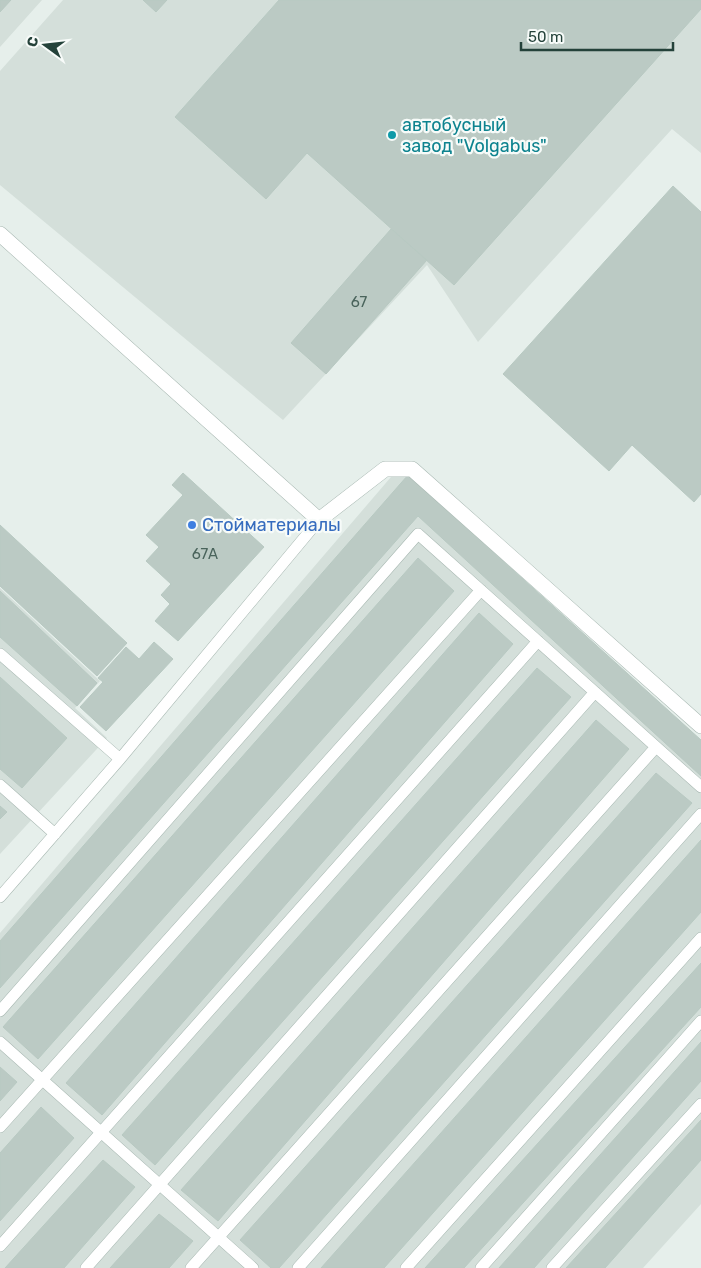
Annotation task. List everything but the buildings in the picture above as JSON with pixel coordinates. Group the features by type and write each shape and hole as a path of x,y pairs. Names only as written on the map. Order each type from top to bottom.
{"street":[{"path":"0,234 319,520 385,469 412,469 701,726"}],"lane":[{"path":"0,897 120,759 319,520"},
{"path":"0,1011 418,534 701,787"},
{"path":"0,1127 481,590"},
{"path":"0,1246 538,640"},
{"path":"0,654 120,759"},
{"path":"86,1268 595,692"},
{"path":"191,1268 656,747"},
{"path":"0,785 55,834"},
{"path":"298,1268 701,814"},
{"path":"406,1268 701,938"},
{"path":"481,1268 701,1021"},
{"path":"0,1042 253,1268"},
{"path":"552,1268 701,1104"}],"shaded area":[{"path":"0,0 42,0 0,47"},
{"path":"63,0 701,0 701,153 672,129 478,342 427,265 283,420 0,185 0,71"},
{"path":"397,470 701,752 701,1204 643,1268 0,1268 0,933"},
{"path":"0,588 100,681 75,708 107,738 0,854"}],"place":[{"name":"автобусный завод \"Volgabus\"","path":"392,135"},
{"name":"Стойматериалы","path":"192,525"}]}
